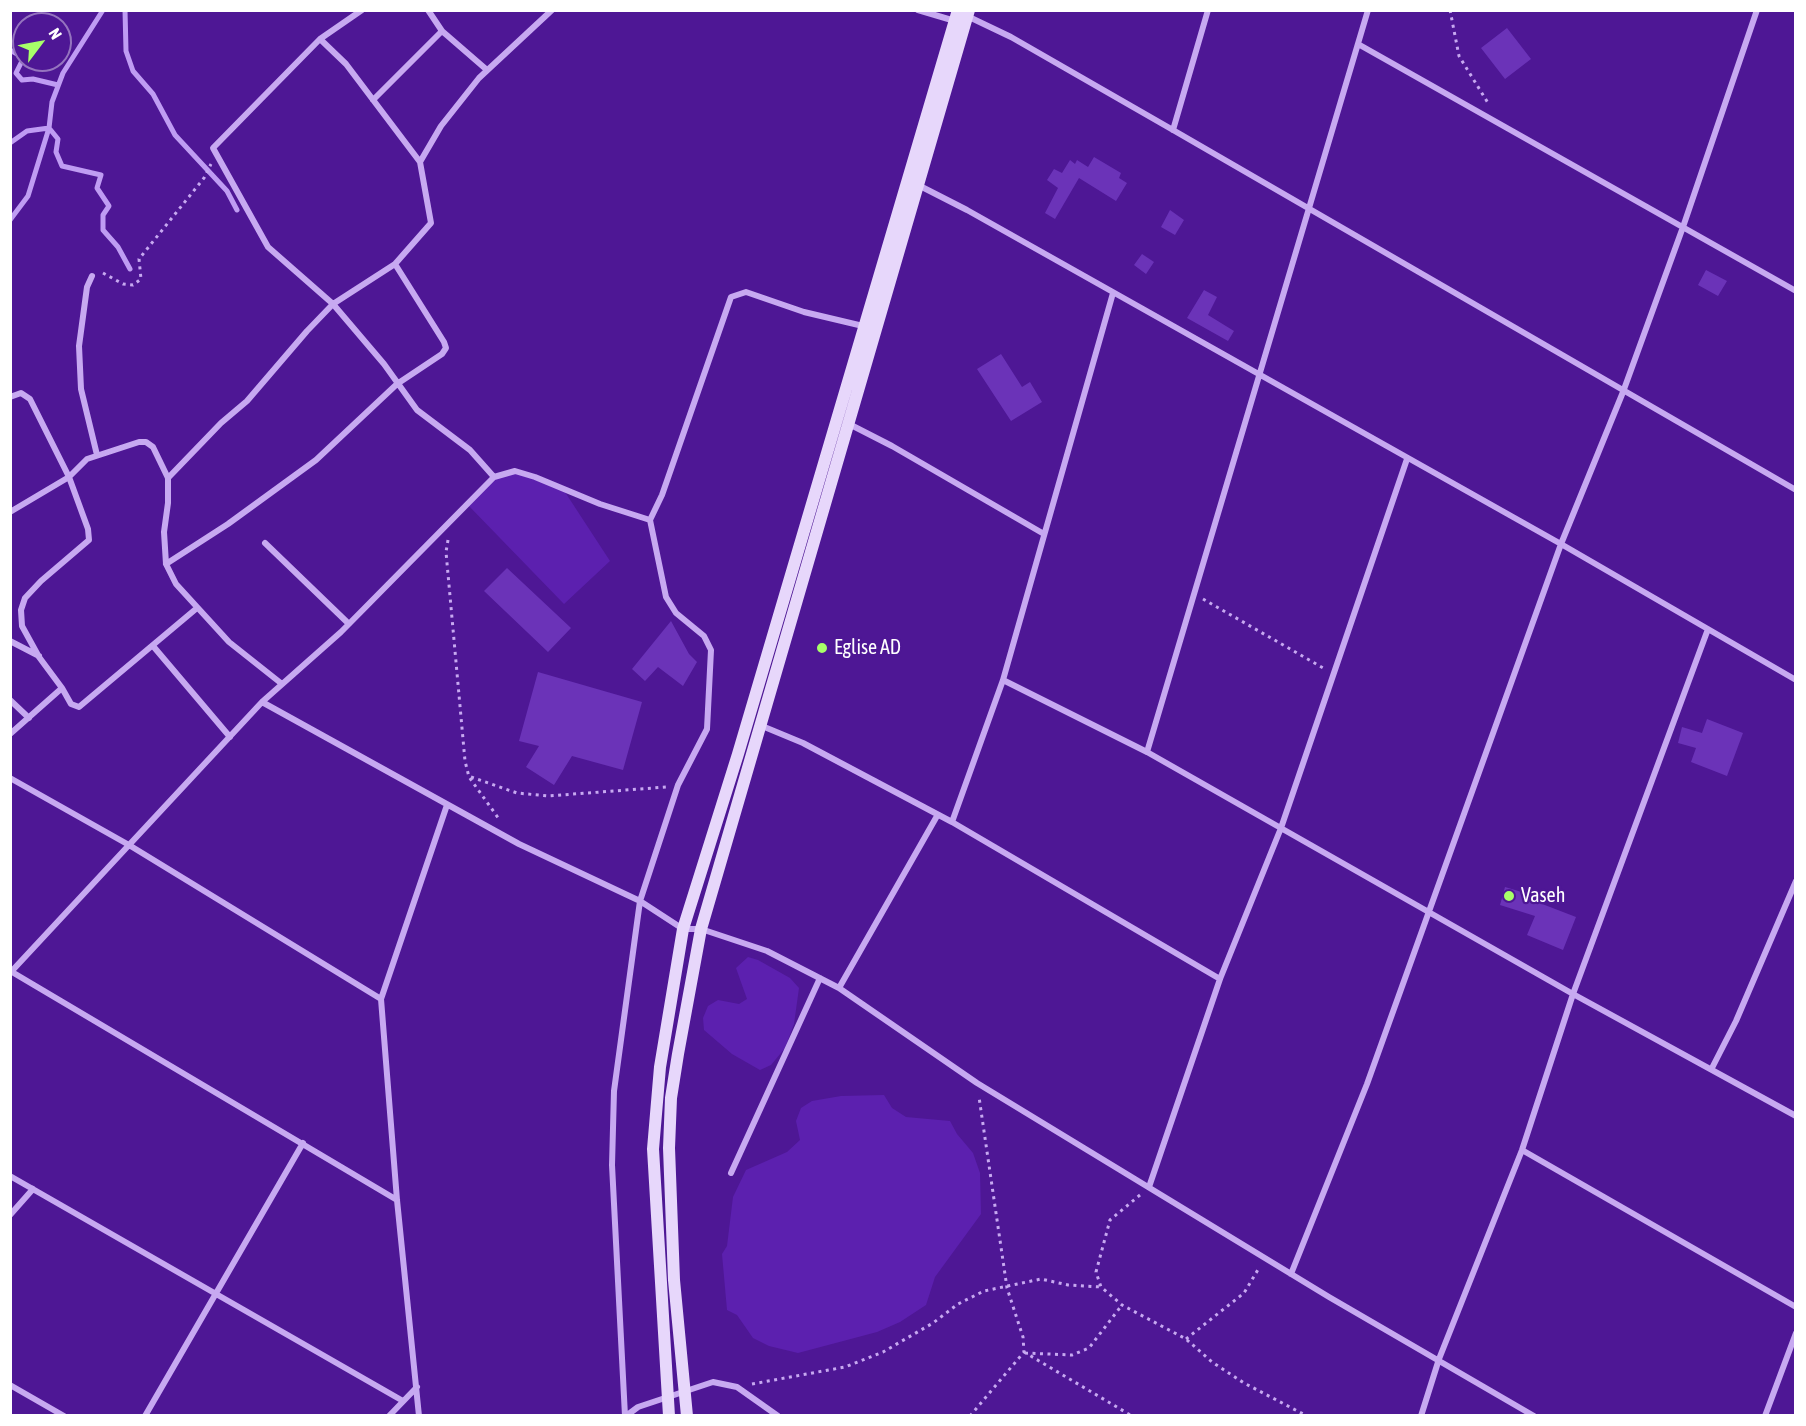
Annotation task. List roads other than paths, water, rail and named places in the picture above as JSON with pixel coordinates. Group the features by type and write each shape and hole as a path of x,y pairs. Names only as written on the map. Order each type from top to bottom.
{"street":[{"path":"362,10 320,39 213,148 268,247 333,304 417,410 470,450 494,477"},
{"path":"428,10 442,31 487,70"},
{"path":"420,162 441,126 487,70 552,10"},
{"path":"918,10 962,14 1011,38 1796,490"},
{"path":"1173,130 1208,10"},
{"path":"1147,752 1368,10"},
{"path":"1291,1274 1367,1084 1561,544 1623,392 1683,227 1757,10"},
{"path":"687,1416 674,1280 669,1148 676,1065 701,929 920,186 962,14"},
{"path":"669,1416 653,1149 660,1067 683,929 738,754 863,326 962,14"},
{"path":"373,100 442,31"},
{"path":"168,478 221,423 247,401 333,304 395,264 431,223 420,162 346,64 320,39"},
{"path":"1358,44 1796,291"},
{"path":"920,186 967,210 1561,544 1796,680"},
{"path":"166,564 228,524 316,460 397,384 442,354 446,348 395,264"},
{"path":"92,276 87,288 79,346 81,389 97,455"},
{"path":"625,1416 612,1155 614,1091 640,901 678,785 707,729 711,650 704,636 676,614 666,597 650,520 662,495 730,297 746,292 804,312 863,326"},
{"path":"952,822 1003,680 1113,293"},
{"path":"10,397 21,393 30,399 69,477 88,529 89,540 25,598 21,610 22,626 39,657 71,704 79,707 197,608"},
{"path":"849,424 892,446 1044,534"},
{"path":"10,512 69,477 87,459 146,442 153,447 168,478 168,503 164,532 166,564 176,584 229,642 282,684"},
{"path":"1149,1187 1220,979 1281,828 1332,673 1407,459"},
{"path":"397,1200 11,972 262,702 349,624 494,477 515,471 536,477 600,504 650,520"},
{"path":"265,543 349,624"},
{"path":"1421,1416 1438,1359 1522,1150 1573,994 1708,629"},
{"path":"10,641 39,657"},
{"path":"153,646 230,737"},
{"path":"1003,680 1147,752 1573,994 1796,1116"},
{"path":"10,734 62,688"},
{"path":"10,700 28,718"},
{"path":"262,702 519,844 640,901 683,929 701,929 767,951 839,988 977,1083 1265,1259 1534,1416"},
{"path":"762,726 803,743 952,822 1220,979"},
{"path":"10,778 129,845 381,999"},
{"path":"419,1416 397,1200 381,999 447,805"},
{"path":"839,988 938,816"},
{"path":"1712,1068 1736,1021 1796,881"},
{"path":"731,1173 820,978"},
{"path":"145,1416 214,1292 303,1143"},
{"path":"1522,1150 1796,1306"},
{"path":"10,1176 404,1401"},
{"path":"10,1215 33,1189"},
{"path":"1765,1416 1796,1333"},
{"path":"625,1416 638,1407 713,1382 737,1387 778,1416"},
{"path":"10,1385 64,1416"},
{"path":"389,1416 417,1387"}],"waterway":[{"path":"10,220 28,196 49,128 52,102 63,73 103,10"},
{"path":"125,10 126,51 133,71 153,94 175,135 227,191 237,210"},
{"path":"10,50 19,55 22,61 16,73 22,80 33,79 58,85"},
{"path":"10,143 27,131 49,128 58,139 56,152 62,166 101,175 97,188 109,206 103,215 103,230 118,247 130,269"}],"place":[{"name":"Eglise AD","path":"822,648"},
{"name":"Vaseh","path":"1509,896"}]}
